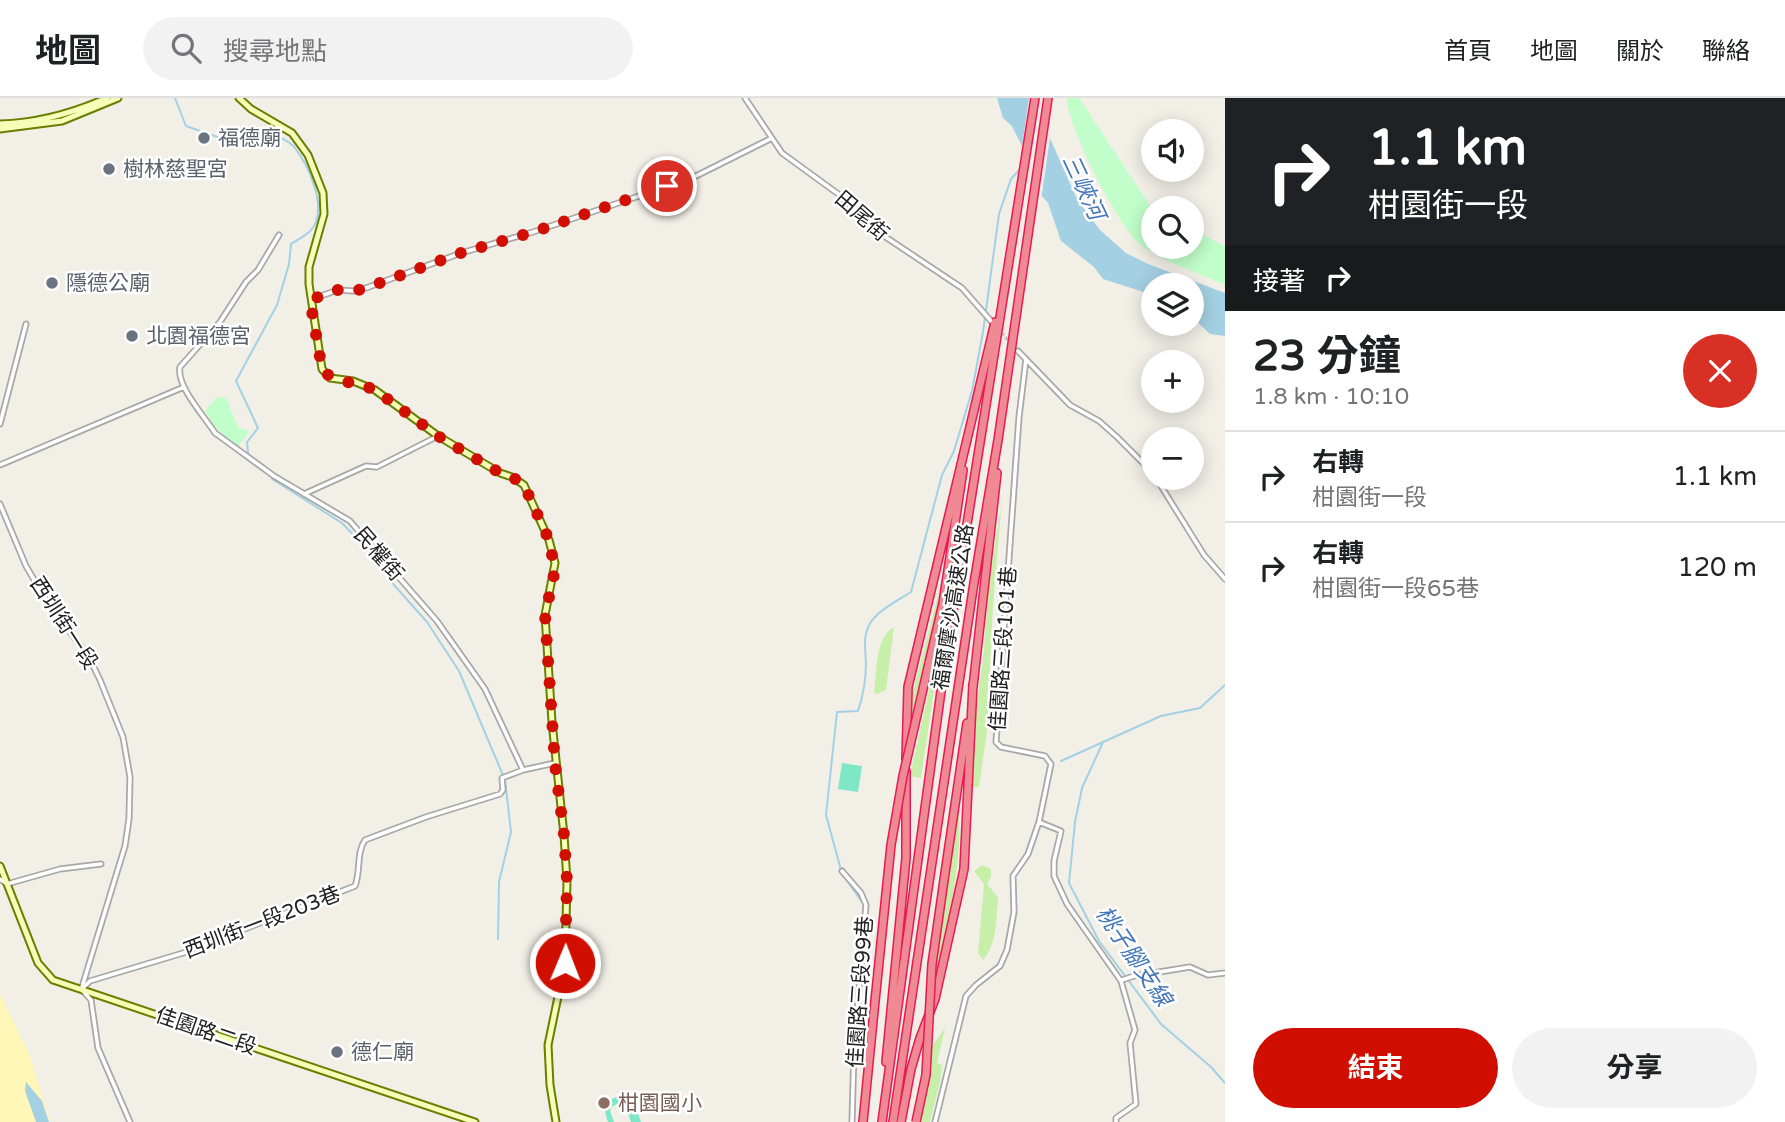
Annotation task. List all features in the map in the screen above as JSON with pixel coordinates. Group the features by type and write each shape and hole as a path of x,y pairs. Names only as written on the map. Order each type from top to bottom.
{"highway":[{"name":"福爾摩沙高速公路","path":"881,1122 945,662 1035,98"},
{"name":"福爾摩沙高速公路","path":"893,1122 1048,98"},
{"path":"881,1122 906,858 905,732 908,687 1006,274"},
{"path":"863,1122 891,845 902,776 954,541 970,428"},
{"path":"916,1122 926,1075 932,964 973,684 995,499 998,440"},
{"path":"901,1122 911,1069 935,999 964,869 973,684"}],"street":[{"path":"48,121 107,98"},
{"path":"0,127 48,121 91,111 118,98"},
{"path":"239,98 251,109 292,133 308,155 323,193 324,214 309,267 310,300 325,375 375,390 438,436 524,485 549,540 555,570 545,615 555,764 567,881 565,963 548,1045 550,1085 556,1122"},
{"name":"田尾街","path":"744,98 782,153 841,196 869,226 962,288 991,321"},
{"path":"310,300 338,290 354,291 366,288 473,248 533,232 692,178 770,138"},
{"path":"0,465 184,387 178,375 180,367 220,322 246,282 258,270 279,235"},
{"path":"0,424 26,324"},
{"path":"1018,351 1070,405 1108,429 1141,462"},
{"name":"佳園路三段101巷","path":"935,1122 966,996 975,985 995,971 1003,958 1014,912 1013,876 1028,854 1039,822 1051,764 1045,756 1001,747 996,742 1019,417 1026,359"},
{"name":"民權街","path":"184,387 215,433 274,476 350,521 437,621 485,689 523,769"},
{"path":"304,494 366,466 377,467 438,436"},
{"path":"1164,490 1204,555 1225,579"},
{"name":"西圳街一段","path":"0,504 26,566 46,600 89,657 100,680 123,737 130,777 125,846 82,989"},
{"path":"523,769 555,764"},
{"name":"西圳街一段203巷","path":"82,989 90,981 183,953 355,886 360,849 365,841 426,817 500,793 503,790 502,778 523,769"},
{"path":"1039,822 1061,831 1054,861 1054,876 1067,904 1121,981 1135,1030 1130,1046 1136,1104 1116,1118 1116,1122"},
{"path":"0,879 7,884 60,869 101,864"},
{"name":"佳園路二段","path":"1,868 43,971 53,980 475,1122"},
{"name":"佳園路三段99巷","path":"842,871 861,893 866,905 854,1049 852,1122"},
{"path":"1121,981 1134,976 1190,967 1203,974 1225,973"},
{"path":"82,989 91,1000 98,1048 130,1122"}],"green space":[{"path":"1067,98 1079,98 1144,196 1141,196 1141,245 1123,223 1097,179 1069,112"},
{"path":"1204,235 1225,246 1225,285 1204,276 1204,273 1197,273 1165,259 1204,259"},
{"path":"220,397 226,398 238,427 249,431 238,447 217,429 205,411"},
{"path":"1002,500 993,604 987,731 979,787 973,787 977,701 989,583"},
{"path":"943,575 939,609 909,737 909,708"},
{"path":"944,623 921,778 910,776"},
{"path":"894,627 886,690 877,694 874,692 880,647 883,639"},
{"path":"842,763 862,766 858,792 838,789"},
{"path":"959,809 956,874 935,979 945,893"},
{"path":"982,865 991,869 987,884 998,897 994,938 983,960 978,953 984,884 974,871"},
{"path":"945,1028 937,1063 942,1065 940,1082 930,1122 921,1122 932,1046"},
{"path":"631,1094 641,1122 631,1122 628,1113 632,1111 631,1107 621,1102 611,1107 614,1122 608,1122 605,1110 607,1104 616,1097 629,1099 628,1095"}],"sand":[{"path":"0,994 29,1053 50,1122 0,1122"}],"water":[{"path":"997,98 1032,98 1078,201 1100,230 1126,253 1172,273 1141,273 1141,291 1103,279 1094,267 1061,241 1048,203 1041,195 1043,188 1012,126 1003,118"},
{"path":"1204,285 1225,293 1225,336 1210,334 1204,328"},
{"path":"26,1082 42,1101 49,1122 36,1122 25,1091"}],"pier":[{"path":"1029,98 1036,98 1051,131 1041,200 1037,196 1039,189 1021,154"}],"waterway":[{"path":"175,98 186,126 240,145 272,133 287,141 305,164 316,193 316,222 309,232 291,244 289,264 277,305 236,381 258,428 247,442 248,453"},
{"path":"841,870 826,815 837,712 858,711 865,675 865,638 871,622 883,610 911,592 942,475 954,451 972,391 999,214 1011,179 1020,169"},
{"path":"272,479 342,523 380,563 394,585 427,622 459,671 505,780 511,832 499,882 498,939"},
{"path":"1061,761 1161,716 1200,708 1225,685"},
{"name":"桃子腳支線","path":"1103,742 1082,788 1075,822 1069,883 1099,941 1161,1024 1211,1067 1225,1083"},
{"path":"843,875 864,905 851,1048"}],"tunnel":[{"path":"998,329 1018,351"}],"place":[{"name":"福德廟","path":"204,138"},
{"name":"樹林慈聖宮","path":"109,169"},
{"name":"隱德公廟","path":"52,283"},
{"name":"北園福德宮","path":"132,336"},
{"name":"德仁廟","path":"337,1052"},
{"name":"柑園國小","path":"604,1103"}],"route":[{"path":"565,963 567,881 555,764 545,615 555,570 549,540 524,485 438,436 375,390 353,381 325,375 310,300 338,290 354,291 366,288 485,244 533,232 667,186"}],"water label":[{"name":"三峽河","path":"1084,187"}]}
